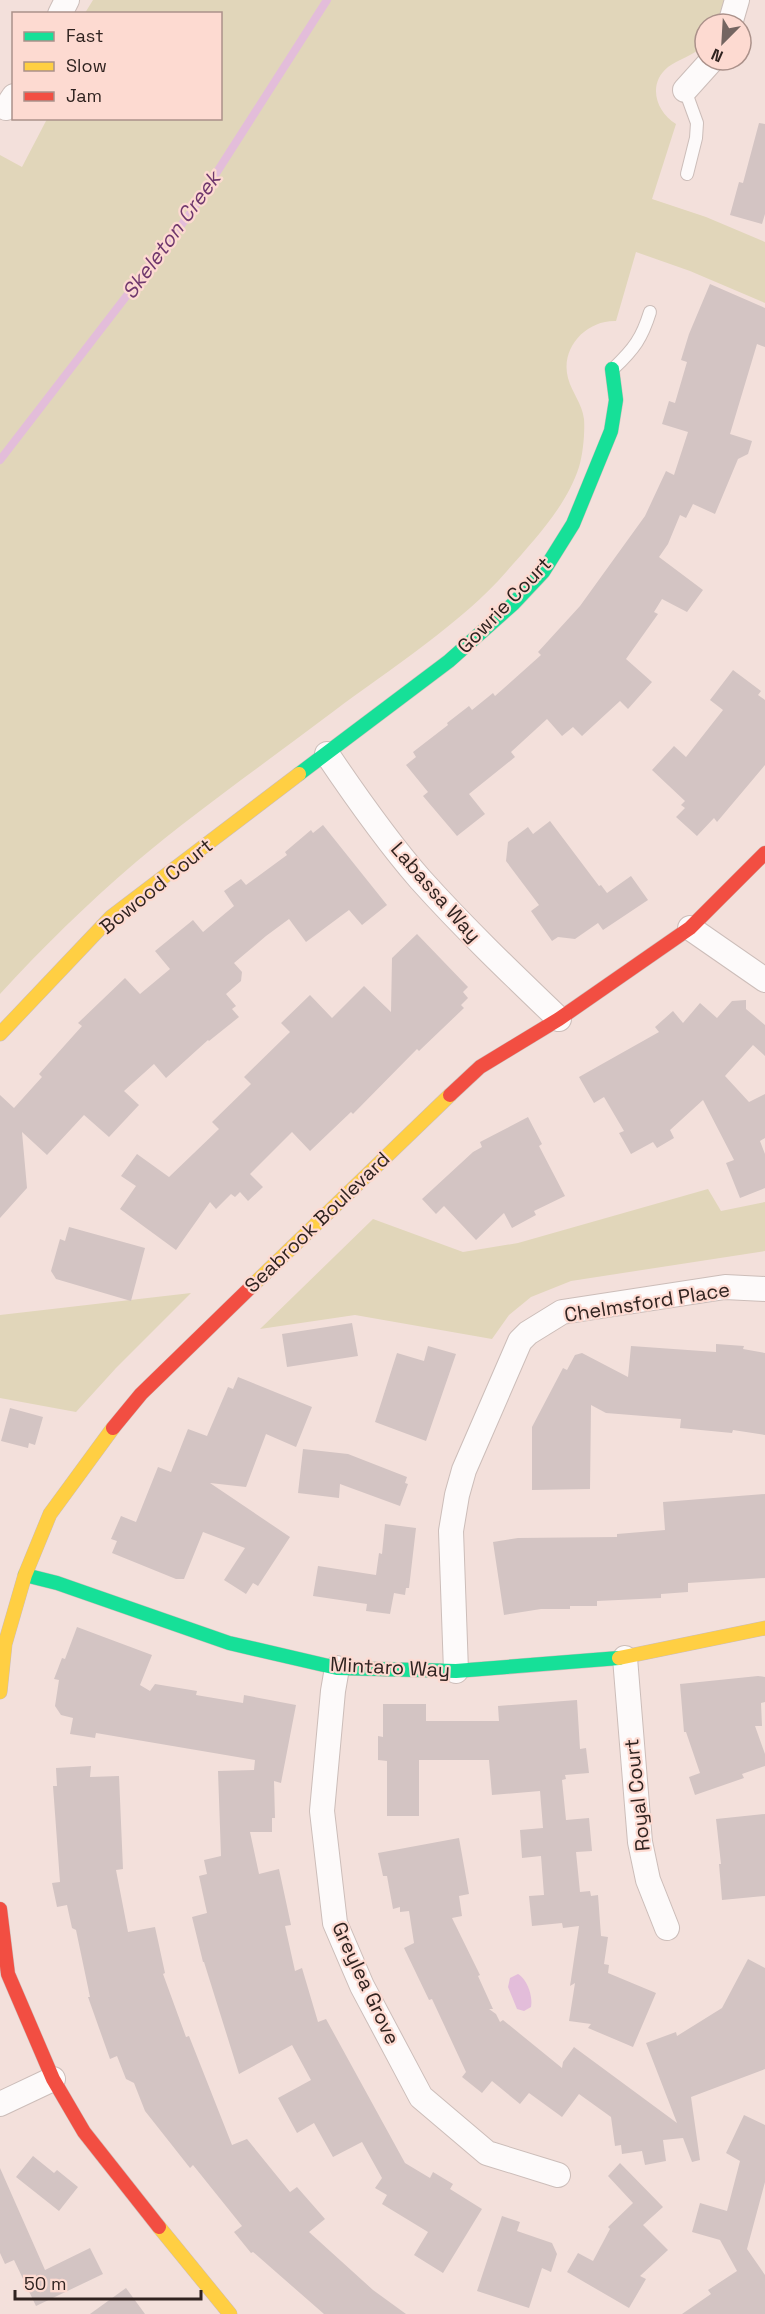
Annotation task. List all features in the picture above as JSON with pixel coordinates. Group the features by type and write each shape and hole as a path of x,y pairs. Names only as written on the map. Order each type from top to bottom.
{"street":[{"path":"686,90 702,72"},
{"name":"Gowrie Court","path":"327,754 482,633 541,572 566,538 611,431 616,395 612,369"},
{"name":"Labassa Way","path":"327,754 370,816 419,878 483,946 559,1019"},
{"name":"Bowood Court","path":"0,1034 111,917 327,754"},
{"name":"Seabrook Boulevard","path":"0,1692 5,1644 25,1575 50,1514 97,1447 141,1394 407,1134 480,1067 559,1019 690,928 765,853"},
{"path":"690,928 765,980"},
{"name":"Chelmsford Place","path":"456,1671 451,1531 457,1495 464,1470 520,1341 528,1333 562,1312 725,1287 765,1289"},
{"name":"Mintaro Way","path":"25,1575 57,1583 229,1643 337,1668 456,1671 625,1658 765,1628"},
{"name":"Royal Court","path":"625,1658 640,1842 648,1880 667,1928"},
{"name":"Greylea Grove","path":"337,1668 322,1811 335,1923 353,1965 421,2097 487,2153 558,2175"},
{"path":"0,1909 8,1974 53,2079 84,2132 230,2314"},
{"path":"0,2104 53,2079"}],"lane":[{"path":"686,90 697,123 696,138 687,174"},
{"name":"Gowrie Court","path":"612,369 632,351 639,341 650,312"}],"shaded area":[{"path":"93,0 725,0 722,12 693,12 693,53 668,67 658,81 656,89 659,105 669,119 676,124 652,199 706,217 765,242 765,303 690,271 636,252 616,321 595,325 586,331 578,338 568,356 568,378 584,419 580,462 566,496 528,547 489,590 447,627 209,804 136,862 66,926 0,994 0,155 22,167 46,120 222,120 222,12 86,12"},
{"path":"708,1189 721,1211 765,1202 765,1251 571,1281 531,1297 509,1315 492,1339 355,1315 260,1329 373,1219 463,1252 518,1243"},
{"path":"191,1293 116,1368 76,1412 0,1398 0,1315"},
{"path":"518,1974 527,1984 531,1998 531,2007 524,2011 517,2009 508,1987 510,1978"}],"building":[{"path":"759,123 765,124 765,214 762,224 730,215 739,182 743,183"},
{"path":"710,284 765,308 765,347 757,344 730,434 752,441 748,454 738,459 715,514 693,504 686,518 680,515 668,544 659,557 703,590 687,612 662,599 654,612 658,614 626,659 652,682 628,709 620,701 582,736 573,727 562,736 547,719 511,752 515,757 469,794 485,814 457,836 423,796 428,792 406,765 416,757 413,752 448,725 447,723 469,706 472,710 493,693 495,696 541,655 538,652 580,606 645,516 666,471 674,475 688,432 662,424 669,401 675,403 687,362 681,360"},
{"path":"733,670 761,691 758,695 765,700 765,765 717,822 714,818 697,836 676,817 685,808 681,805 685,801 652,770 674,746 686,757 723,710 710,700"},
{"path":"550,821 599,886 601,885 607,893 631,876 648,900 603,930 598,923 575,939 558,937 552,941 531,911 539,905 506,861 508,842 528,827 533,834"},
{"path":"323,825 387,905 362,925 349,910 306,942 289,919 266,936 234,963 242,972 241,981 226,994 236,1006 232,1009 239,1017 208,1040 166,1078 154,1064 124,1091 139,1105 109,1137 84,1115 47,1155 22,1132 27,1188 0,1218 0,1095 14,1108 42,1077 39,1074 82,1026 78,1023 125,978 140,994 170,969 155,951 193,920 203,932 234,906 224,891 241,879 246,885 287,855 285,852 311,830 313,833"},
{"path":"417,934 468,987 463,992 468,998 461,1005 464,1008 419,1051 417,1049 353,1114 351,1112 310,1151 292,1132 250,1174 263,1187 248,1201 240,1192 235,1197 231,1194 216,1209 210,1202 176,1250 120,1209 136,1186 121,1176 137,1154 169,1177 219,1129 212,1122 251,1084 244,1077 290,1032 281,1023 310,995 332,1018 364,986 391,1012 392,958"},
{"path":"746,1000 746,1009 765,1025 765,1056 753,1045 725,1076 749,1102 765,1094 765,1138 760,1141 765,1154 765,1188 740,1198 726,1163 734,1160 703,1100 670,1130 674,1138 657,1148 653,1142 631,1154 619,1133 624,1131 604,1097 594,1103 579,1077 659,1032 655,1027 673,1011 683,1023 700,1003 717,1018 732,1001"},
{"path":"528,1117 542,1144 539,1146 565,1196 534,1211 536,1215 512,1228 504,1213 476,1240 444,1206 436,1214 422,1199 473,1152 482,1147 480,1142"},
{"path":"69,1227 145,1248 131,1301 56,1279 51,1271 60,1239 65,1241"},
{"path":"352,1323 358,1356 287,1367 282,1334"},
{"path":"716,1344 744,1346 743,1349 765,1353 765,1435 733,1430 732,1433 680,1428 681,1419 606,1413 591,1405 590,1489 532,1490 532,1427 563,1368 567,1370 575,1355 582,1353 628,1377 631,1346 716,1352"},
{"path":"428,1346 456,1354 426,1441 375,1422 397,1353 424,1361"},
{"path":"238,1377 312,1407 296,1447 266,1434 246,1487 210,1483 290,1537 258,1586 253,1583 246,1594 224,1580 245,1548 203,1532 184,1579 176,1579 112,1553 117,1541 111,1539 121,1516 136,1522 158,1467 171,1472 188,1429 207,1436 228,1387 233,1389"},
{"path":"10,1408 43,1417 35,1445 29,1443 28,1448 1,1441"},
{"path":"303,1449 348,1454 407,1477 405,1483 408,1484 400,1506 340,1484 339,1498 298,1493"},
{"path":"765,1494 765,1578 688,1583 688,1592 661,1594 661,1598 597,1601 597,1606 570,1606 570,1609 541,1609 504,1615 493,1542 518,1538 617,1537 617,1534 665,1530 663,1502"},
{"path":"385,1524 416,1528 409,1588 406,1588 405,1595 394,1593 390,1614 366,1611 367,1604 313,1596 318,1566 376,1575 379,1553 382,1554"},
{"path":"77,1627 152,1655 140,1685 150,1691 155,1684 197,1691 196,1695 243,1703 244,1695 296,1705 281,1783 274,1781 275,1818 272,1818 272,1832 250,1832 259,1874 279,1869 291,1925 285,1926 295,1971 302,1968 318,2022 326,2019 405,2163 430,2178 433,2172 453,2184 450,2189 482,2209 443,2273 414,2255 428,2232 382,2204 387,2195 375,2188 382,2178 362,2142 333,2157 314,2123 297,2133 278,2098 311,2080 292,2045 239,2074 203,1962 192,1917 207,1913 199,1876 207,1874 204,1860 221,1856 218,1771 254,1770 255,1760 96,1733 95,1738 70,1734 73,1718 61,1715 55,1706 59,1680 54,1679 62,1658 65,1659"},
{"path":"765,1677 765,1702 761,1703 762,1726 755,1726 765,1754 765,1766 742,1774 744,1778 695,1795 689,1777 700,1773 686,1732 684,1732 680,1684"},
{"path":"577,1700 580,1749 586,1748 589,1773 565,1775 566,1779 562,1780 566,1820 589,1818 592,1851 576,1852 580,1892 590,1891 591,1896 598,1895 601,1936 608,1937 604,1964 609,1965 608,1973 656,1993 633,2047 588,2028 591,2024 569,2021 575,1983 570,1986 579,1926 563,1928 562,1923 532,1926 529,1896 544,1895 541,1856 522,1858 520,1830 543,1828 540,1791 492,1795 489,1760 419,1760 419,1816 387,1816 387,1761 378,1760 378,1736 383,1737 383,1704 426,1704 426,1721 499,1721 498,1706"},
{"path":"91,1766 90,1777 119,1776 123,1869 116,1870 128,1932 155,1927 165,1973 163,1974 186,2037 189,2036 232,2145 247,2139 290,2192 297,2187 325,2219 309,2232 373,2290 406,2314 324,2314 253,2252 251,2253 234,2232 242,2226 193,2165 190,2168 145,2111 134,2083 126,2079 117,2056 110,2059 88,1997 90,1997 76,1930 72,1928 67,1905 57,1907 52,1883 60,1882 53,1786 57,1786 56,1768"},
{"path":"765,1814 765,1896 722,1900 716,1819"},
{"path":"459,1838 469,1894 459,1896 462,1916 452,1918 480,1975 478,1976 493,2009 489,2009 496,2014 500,2022 503,2020 562,2068 563,2062 574,2047 677,2123 646,2043 676,2032 677,2036 722,2008 748,1959 765,1968 765,2069 691,2097 700,2160 692,2162 683,2138 663,2140 666,2161 645,2165 642,2151 622,2154 621,2145 615,2146 611,2117 579,2094 562,2117 529,2093 520,2104 492,2081 482,2093 462,2077 466,2072 432,1999 429,2000 404,1948 414,1943 409,1911 400,1912 400,1907 393,1909 387,1876 383,1876 378,1853"},
{"path":"744,2115 765,2125 765,2182 747,2249 765,2275 765,2314 682,2314 711,2294 708,2290 737,2271 720,2240 692,2232 700,2203 727,2211 740,2161 726,2153"},
{"path":"33,2156 54,2173 57,2170 78,2187 59,2211 16,2177"},
{"path":"620,2163 663,2207 643,2225 668,2250 640,2276 646,2279 629,2308 567,2272 578,2253 593,2261 610,2229 608,2227 633,2203 608,2176"},
{"path":"0,2168 45,2270 90,2248 103,2274 36,2306 14,2260 5,2264 0,2253"},
{"path":"502,2216 520,2222 517,2231 552,2243 557,2254 551,2272 542,2268 529,2308 477,2291"},
{"path":"126,2288 145,2314 90,2314"}],"waterway":[{"name":"Skeleton Creek","path":"0,460 192,211 327,0"}],"traffic: fast":[{"path":"299,774 449,661 513,604 543,572 573,524 611,431 616,400 612,369"},
{"path":"25,1575 57,1583 229,1643 337,1668 456,1671 619,1658"}],"traffic: slow":[{"path":"0,1034 111,917 299,774"},
{"path":"254,1284 450,1095"},
{"path":"0,1692 5,1644 25,1575 50,1514 113,1428"},
{"path":"619,1658 765,1628"},
{"path":"159,2227 230,2314"}],"traffic: jam":[{"path":"450,1095 480,1067 559,1019 690,928 765,853"},
{"path":"113,1428 141,1394 254,1284"},
{"path":"0,1909 8,1974 53,2079 84,2132 159,2227"}]}
